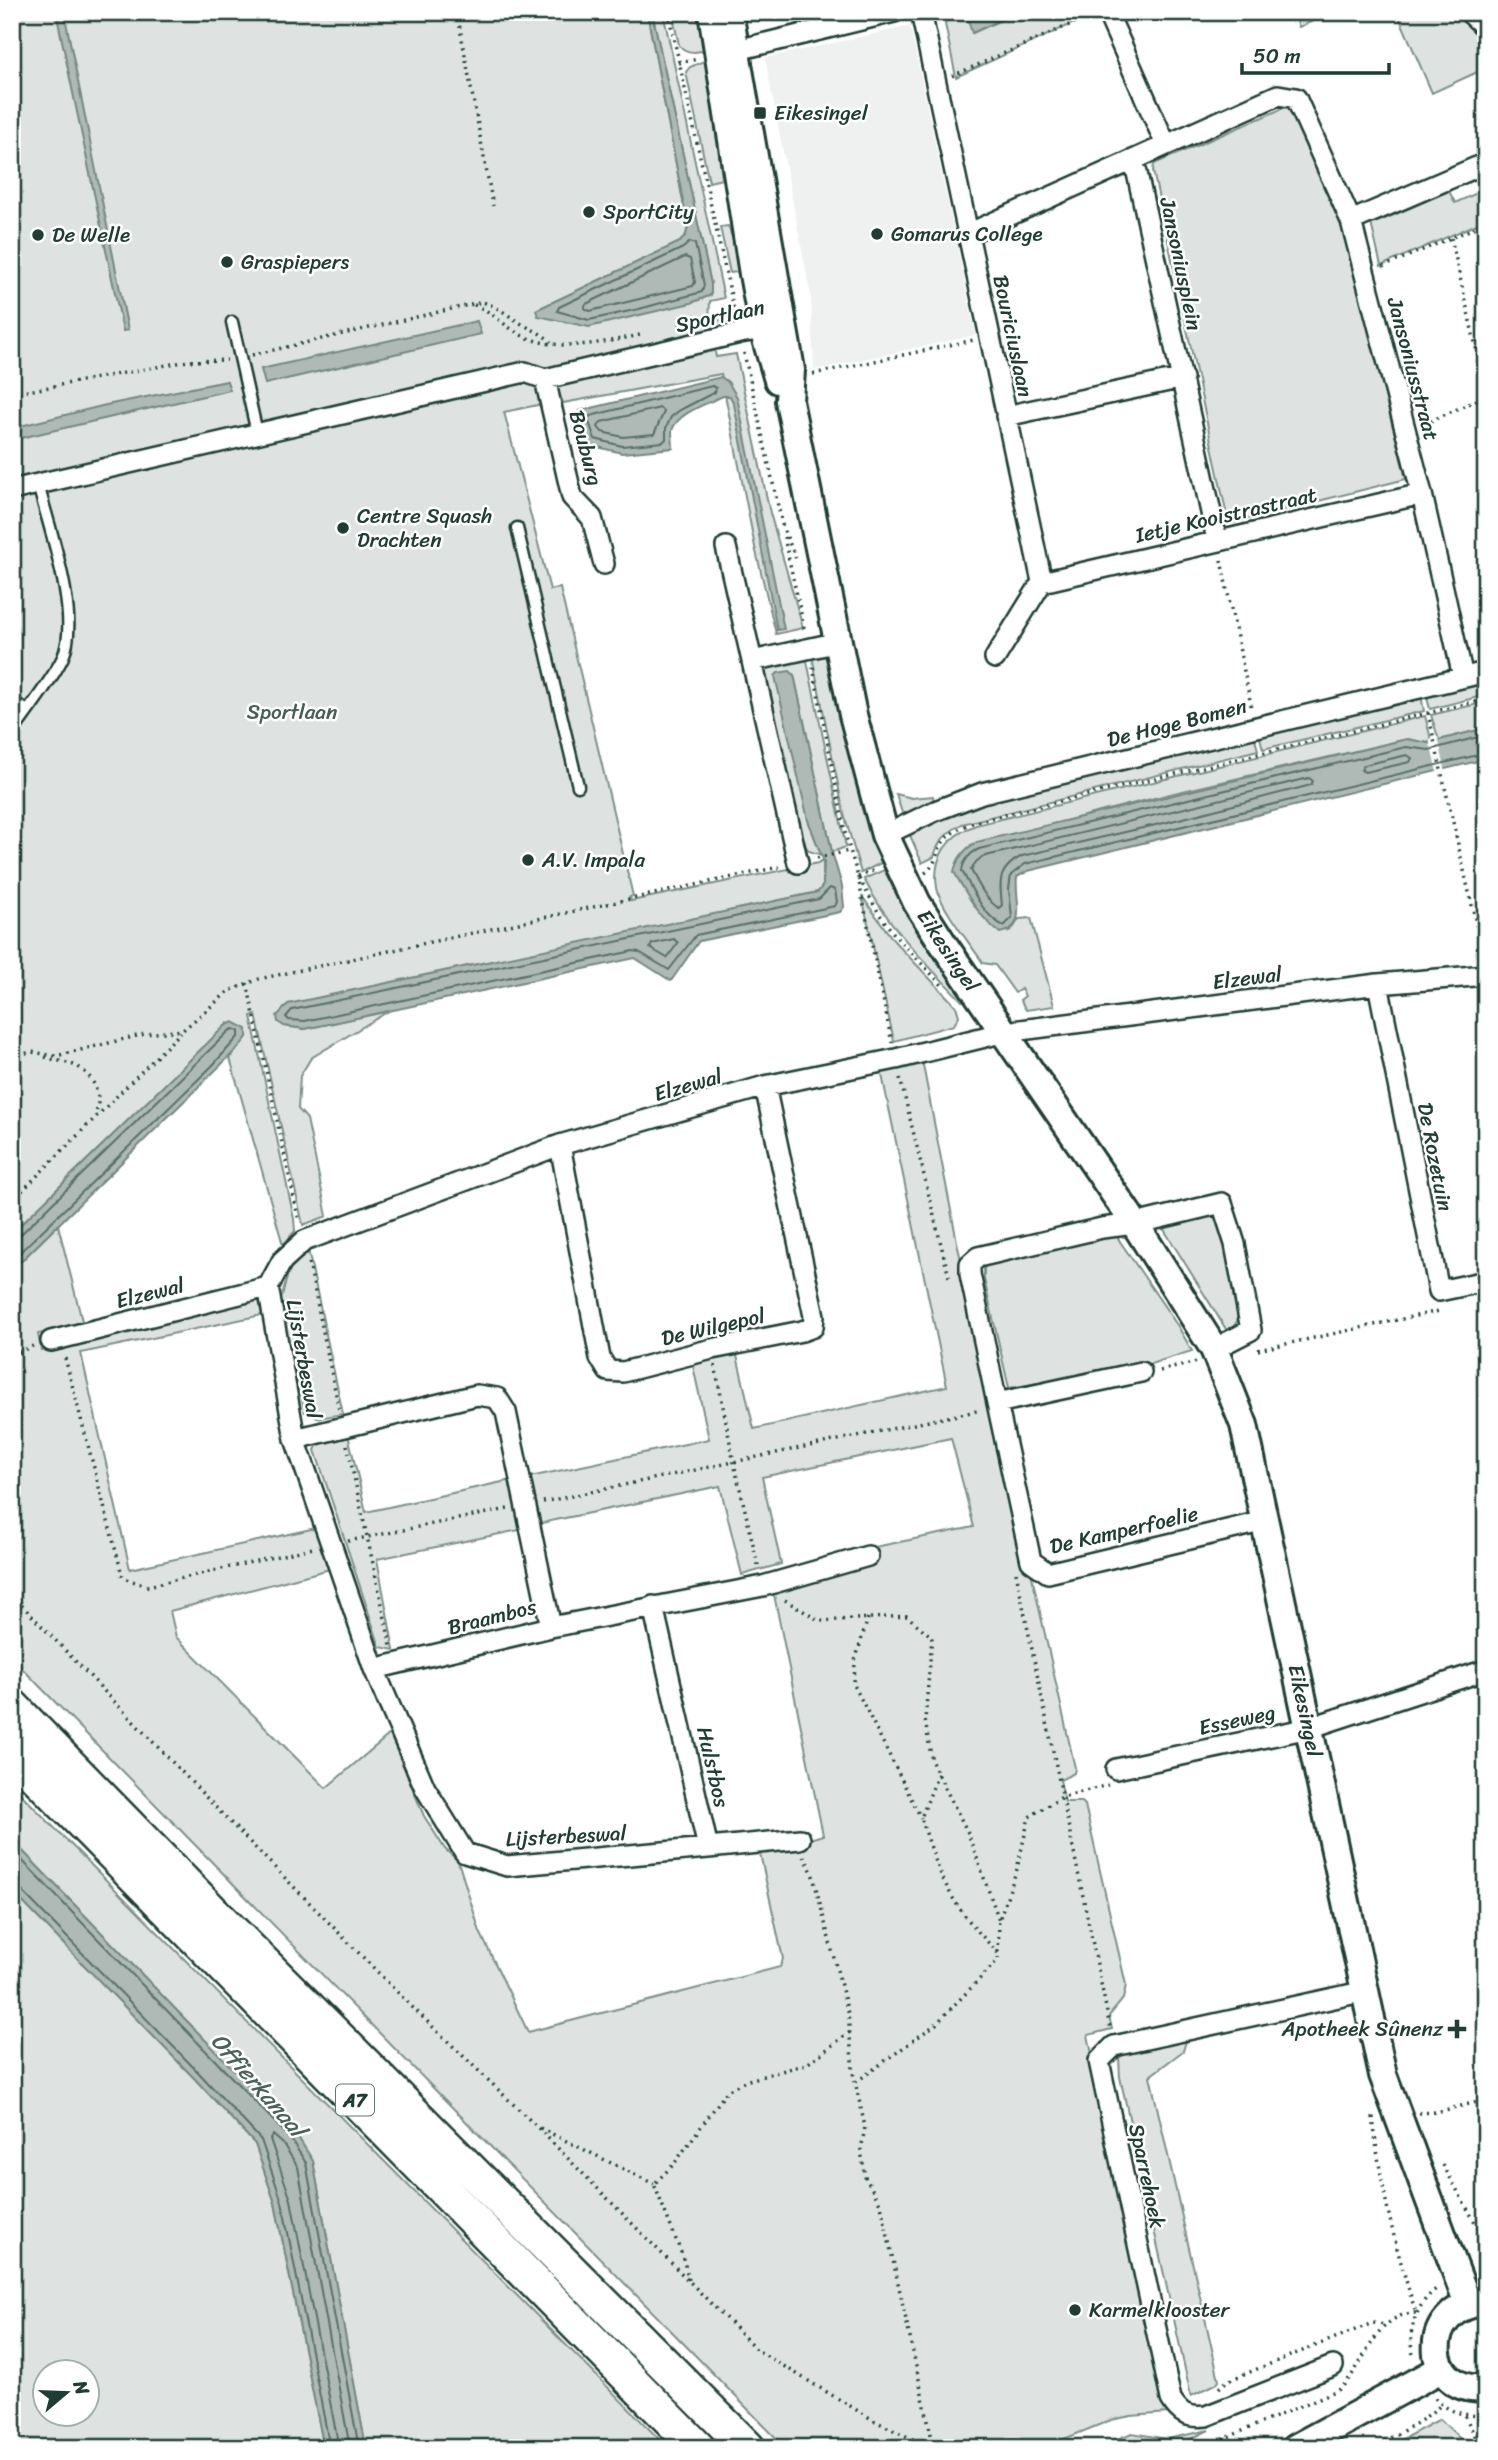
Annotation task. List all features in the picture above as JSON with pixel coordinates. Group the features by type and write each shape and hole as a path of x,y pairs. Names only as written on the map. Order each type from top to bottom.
{"highway":[{"name":"A7","path":"12,1706 225,1924 748,2448"},
{"name":"A7","path":"12,1752 698,2448"}],"street":[{"name":"Eikesingel","path":"712,12 727,52"},
{"name":"Eikesingel","path":"729,12 727,52 762,330 791,370 789,401 853,715 885,835 917,903 936,933 1135,1224 1214,1349 1244,1424 1383,2075 1477,2303"},
{"path":"727,52 894,12"},
{"name":"Bouriciuslaan","path":"921,12 1042,582"},
{"path":"968,234 1166,145 1107,12"},
{"name":"Jansoniusstraat","path":"1166,145 1278,96 1296,99 1351,221 1422,494 1463,677"},
{"name":"Jansoniusplein","path":"1132,161 1138,173 1217,540"},
{"path":"1351,221 1486,163"},
{"name":"Sportlaan","path":"12,490 525,372 545,379 762,330"},
{"path":"1006,416 1183,377"},
{"name":"Bouburg","path":"545,379 572,497 592,518 604,564"},
{"name":"Ietje Kooistrastraat","path":"1042,582 1422,494"},
{"path":"726,547 751,661 807,861"},
{"path":"995,658 1042,582"},
{"path":"751,661 839,642"},
{"name":"De Hoge Bomen","path":"885,835 935,811 982,793 1486,672"},
{"name":"Elzewal","path":"56,1340 268,1287 282,1261 304,1241 561,1145 765,1086 896,1059 1005,1032 1378,984 1486,975"},
{"name":"De Rozetuin","path":"1378,984 1439,1291 1486,1281"},
{"name":"De Wilgepol","path":"561,1145 600,1358 608,1371 622,1372 813,1327 814,1316 765,1086"},
{"path":"1135,1224 1222,1203 1235,1244 1251,1330 1214,1349"},
{"name":"De Kamperfoelie","path":"1135,1224 1102,1228 978,1256 970,1264 1031,1561 1048,1573 1265,1521"},
{"name":"Lijsterbeswal","path":"268,1287 295,1439"},
{"path":"997,1403 1141,1373"},
{"name":"Braambos","path":"295,1439 477,1395 497,1398 506,1412 551,1627 374,1669"},
{"path":"295,1439 374,1669"},
{"path":"551,1627 763,1586 868,1556"},
{"name":"Hulstbos","path":"653,1606 708,1848"},
{"name":"Lijsterbeswal","path":"374,1669 425,1788 465,1853 507,1866 708,1848"},
{"name":"Esseweg","path":"1116,1769 1309,1728 1486,1670"},
{"path":"708,1848 800,1839"},
{"path":"1114,2046 1366,1991"},
{"name":"Sparrehoek","path":"1114,2046 1099,2062 1171,2399 1178,2410 1190,2418 1206,2416 1333,2366"},
{"path":"1477,2303 1456,2310 1446,2319 1439,2330 1436,2357 1441,2369 1457,2384 1475,2390 1486,2388"},
{"path":"1295,2448 1441,2369"}],"lane":[{"path":"1462,12 1486,34"},
{"path":"233,323 257,433"},
{"path":"12,733 63,658 70,635 69,610 38,484"},
{"path":"517,528 578,786"},
{"path":"12,701 27,711"}],"path":[{"path":"457,12 493,206"},
{"path":"668,12 732,303"},
{"path":"936,83 1098,12"},
{"path":"1365,275 1486,223"},
{"path":"1405,432 1486,393 1451,238"},
{"name":"Sportlaan","path":"551,342 492,304 482,302 472,305 482,308 531,340 551,342 588,345 649,333"},
{"name":"Sportlaan","path":"674,327 734,312"},
{"path":"762,330 787,555 809,648 849,851 858,877 896,1059 952,1288"},
{"path":"803,376 989,337"},
{"path":"1217,540 1256,727"},
{"path":"858,877 913,855 923,874 932,868 947,837 975,822 1486,699"},
{"path":"1428,713 1486,965"},
{"path":"12,1201 183,1030 229,991 247,982 849,851"},
{"path":"858,877 897,938 944,988"},
{"path":"247,982 395,1664"},
{"path":"12,1056 32,1052 56,1056 145,1034 183,1030"},
{"path":"32,1052 62,1063 70,1063 90,1077 98,1098 93,1120"},
{"path":"1251,1330 1255,1350 1445,1310"},
{"path":"56,1340 123,1578 148,1586 330,1544 734,1463 982,1409 997,1403"},
{"path":"712,1349 734,1463 763,1586 820,1621 907,1616 932,1636 925,1720 932,1762 968,1833 999,1920"},
{"path":"1141,1373 1149,1374 1200,1362 1214,1349"},
{"path":"1015,1570 1114,2046"},
{"path":"12,1595 410,2005 535,2125 757,2350 875,2421 933,2448"},
{"path":"867,1618 855,1661 854,1685 921,1818 949,1891 975,1929 998,1953"},
{"path":"856,2082 936,2024 998,1960 999,1920 1017,1869 1029,1817 1062,1797 1112,1784 1116,1769"},
{"path":"921,1818 938,1774"},
{"path":"800,1839 805,1860 816,1885 848,2013 853,2072 865,2127 861,2150 865,2177 881,2205 933,2448"},
{"path":"654,2184 674,2164 727,2091 745,2081 807,2064 850,2032"},
{"path":"1383,2075 1371,2097 1378,2167 1393,2240 1416,2313"},
{"path":"1413,2113 1436,2112 1486,2100"},
{"path":"535,2125 654,2184 690,2283"},
{"path":"1212,2391 1222,2387 1227,2381 1373,2323 1385,2325"},
{"path":"1372,2448 1419,2422 1441,2405"},
{"path":"1465,2416 1481,2448"},
{"path":"1203,2448 1216,2443"}],"shaded area":[{"name":"Gomarus College","path":"910,26 976,335 814,370 811,297 765,58"}],"green space":[{"name":"Sportlaan","path":"12,12 647,12 688,227 686,235 680,242 536,310 691,303 711,295 711,284 652,12 663,12 724,298 710,301 709,323 724,319 726,329 711,332 716,357 736,354 770,513 803,628 776,634 755,547 721,374 504,412 550,590 560,588 633,896 630,897 631,901 823,860 823,885 818,892 561,947 284,1026 305,1029 389,1011 311,1058 300,1076 298,1109 307,1119 327,1216 303,1225 256,1015 251,1016 294,1219 295,1231 283,1245 230,1058 247,1037 228,1023 12,1233"},
{"path":"672,12 705,12 709,49 693,52 679,45"},
{"path":"947,12 973,12 968,20 973,33 1018,12 1098,12 956,77 945,24"},
{"path":"1293,12 1335,12 1299,27"},
{"path":"1397,12 1454,12 1486,41 1486,68 1432,93"},
{"path":"709,59 718,99 722,179 709,182 686,72 690,67"},
{"path":"1291,107 1340,217 1406,479 1231,523 1227,516 1153,171 1154,164"},
{"path":"1486,189 1486,220 1381,266 1371,223 1449,191 1455,203"},
{"path":"728,226 743,271 730,273 720,227"},
{"path":"828,652 862,809 881,863 861,873 844,814 812,656"},
{"path":"806,656 846,847 832,852 794,675 808,820 821,855 809,851 795,830 762,674 767,667"},
{"path":"1486,680 1486,695 1430,709 1426,694"},
{"path":"1421,695 1424,711 1263,749 1259,734"},
{"path":"1486,702 1486,728 1439,740 1431,715"},
{"path":"1425,716 1431,739 1428,743 1407,739 1174,793 971,845 1008,932 1019,919 1031,918 1054,1006 1026,1010 1020,1000 1025,996 1021,989 1015,993 995,965 983,963 939,896 937,866 944,849 957,835 976,825"},
{"path":"1254,735 1258,750 962,824 944,837 934,857 922,863 909,833 971,804"},
{"path":"896,794 912,798 933,796 934,803 904,819"},
{"path":"884,870 917,932 964,1000 962,1001 908,944 884,913 864,879"},
{"path":"862,896 894,941 956,1006 959,1016 954,1025 894,1041"},
{"path":"922,1060 958,1247 1075,1768 1074,1773 1060,1780 1065,1802 1082,1802 1085,1805 1126,1985 1123,1999 1109,2016 1112,2029 1088,2035 1168,2413 1111,2420 1042,2448 786,2448 12,1658 12,1270 58,1225 83,1325 38,1334 41,1350 253,1298 262,1303 262,1315 81,1353 130,1569 316,1528 330,1569 170,1611 176,1637 326,1788 390,1734 424,1816 445,1849 458,1861 480,1932 528,2032 780,1967 783,1959 759,1849 823,1835 772,1585 865,1549 974,1527 951,1438 762,1477 781,1564 742,1575 720,1486 541,1523 530,1477 709,1439 691,1357 735,1347 754,1429 947,1386 881,1070"},
{"path":"1219,1212 1242,1313 1229,1334 1163,1228 1168,1224"},
{"path":"1115,1234 1192,1351 1144,1366 1009,1388 984,1279 984,1268 990,1260"},
{"path":"308,1250 343,1414 319,1418 305,1412 280,1303 289,1270"},
{"path":"347,1430 366,1512 516,1479 529,1528 377,1559 394,1650 380,1647 315,1450 319,1442"},
{"path":"12,1785 668,2448 366,2448 313,2161 296,2134 12,1840"},
{"path":"12,1891 255,2144 275,2203 324,2448 12,2448"},
{"path":"1187,2038 1183,2051 1150,2076 1219,2380 1191,2396 1120,2077 1119,2058 1128,2051"},
{"path":"1440,2419 1470,2448 1386,2448"},
{"path":"1209,2430 1172,2448 1094,2448 1132,2433 1167,2439"}],"water":[{"path":"56,12 64,12 128,330 123,331"},
{"path":"647,12 652,12 711,284 711,295 691,303 589,327 538,316 536,310 680,242 686,235 688,227"},
{"path":"973,12 1018,12 972,33 968,20"},
{"path":"477,321 481,334 265,384 261,369"},
{"path":"721,377 728,382 737,397 784,629 777,630 734,404 730,396 723,396 702,405 680,419 672,431 673,448 622,453 589,445 583,430 579,411"},
{"path":"227,381 230,390 12,440 12,428 106,405"},
{"path":"790,671 794,675 832,852 842,886 844,907 840,912 699,941 671,981 635,958 305,1029 284,1026 278,1022 277,1016 288,1004 818,892 823,885 824,862 808,820 775,676"},
{"path":"1486,728 1486,759 1028,871 1017,877 1017,919 1009,930 1000,933 980,913 954,872 962,854 977,842 1407,739 1428,743"},
{"path":"233,1022 247,1029 247,1037 239,1047 12,1270 12,1233 225,1026"},
{"path":"12,1840 296,2134 313,2161 366,2448 324,2448 275,2203 255,2144 12,1891"}],"pier":[{"path":"1438,737 1446,773 1438,776 1429,739"}],"place":[{"name":"Eikesingel","path":"760,113"},
{"name":"SportCity","path":"589,212"},
{"name":"Gomarus College","path":"877,234"},
{"name":"De Welle","path":"38,235"},
{"name":"Graspiepers","path":"227,262"},
{"name":"Centre Squash Drachten","path":"343,528"},
{"name":"A.V. Impala","path":"528,860"},
{"name":"Apotheek Sûnenz","path":"1457,2029"},
{"name":"Karmelklooster","path":"1075,2310"}],"water label":[{"name":"Offierkanaal","path":"258,2085"}]}
